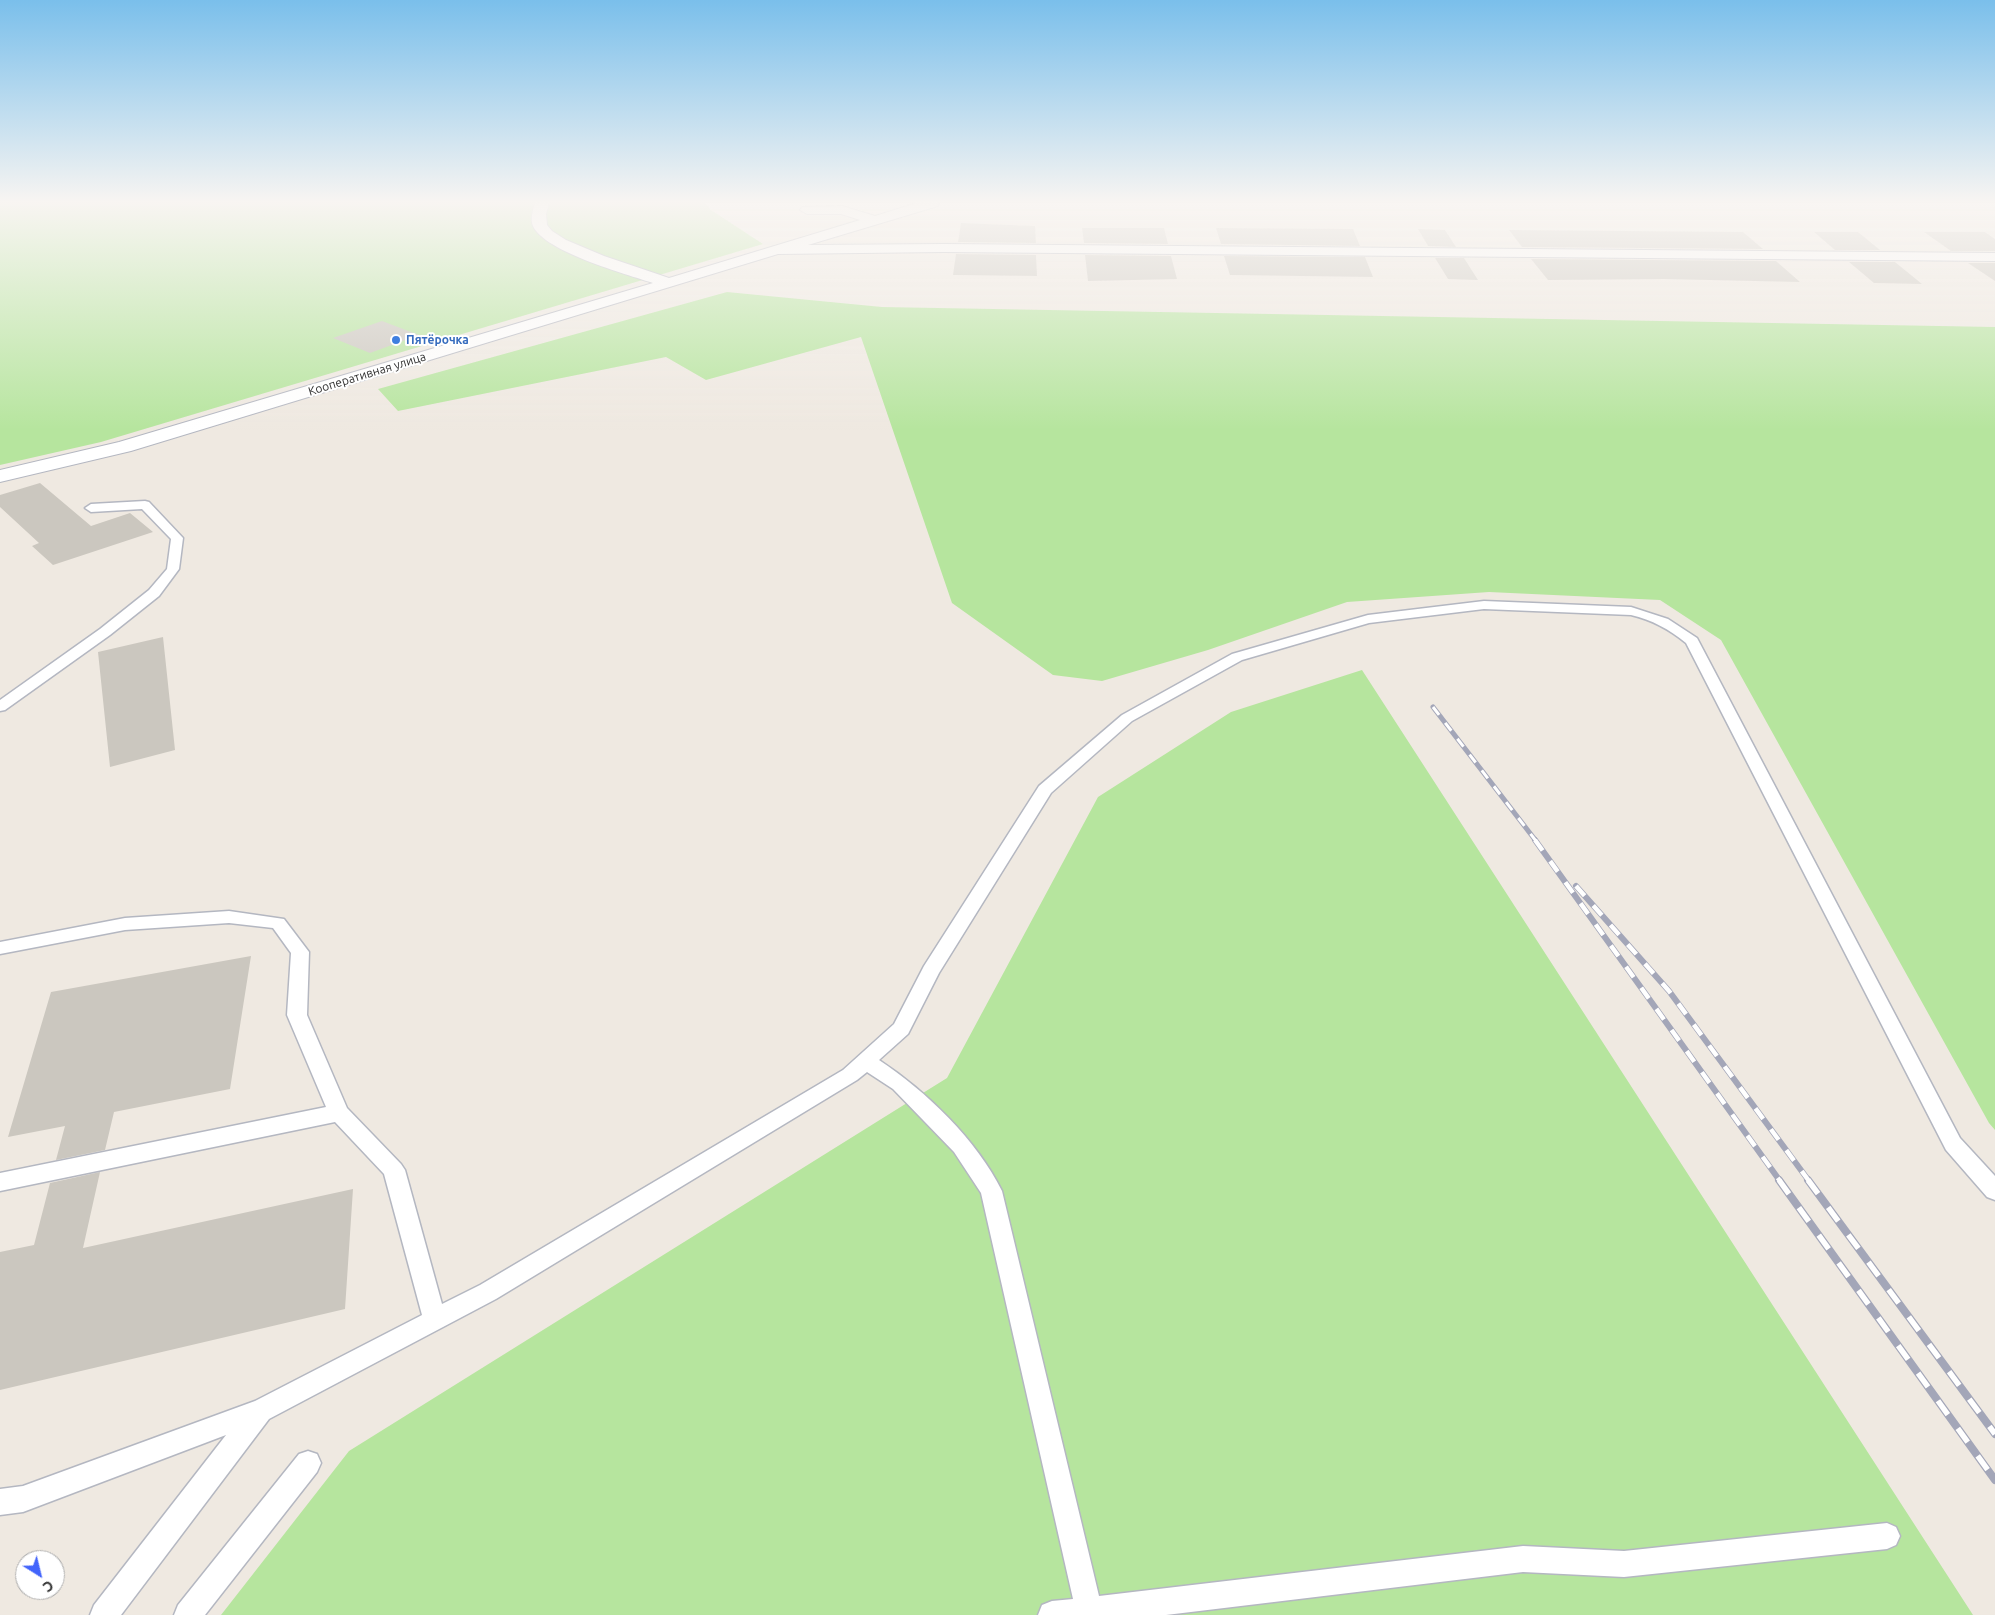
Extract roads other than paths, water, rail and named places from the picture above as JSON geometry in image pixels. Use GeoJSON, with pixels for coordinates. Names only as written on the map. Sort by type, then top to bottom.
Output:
{"type":"FeatureCollection","features":[{"type":"Feature","properties":{"kind":"street"},"geometry":{"type":"LineString","coordinates":[[656,278],[670,283]]}},
{"type":"Feature","properties":{"kind":"street","name":"Кооперативная улица"},"geometry":{"type":"LineString","coordinates":[[0,476],[124,448],[685,278]]}},
{"type":"Feature","properties":{"kind":"lane"},"geometry":{"type":"LineString","coordinates":[[0,707],[112,626],[154,592],[172,569],[177,538],[145,505],[91,508]]}},
{"type":"Feature","properties":{"kind":"lane"},"geometry":{"type":"LineString","coordinates":[[0,1502],[23,1499],[260,1411],[488,1292],[850,1075],[901,1029],[931,971],[1046,790],[1127,718],[1237,657],[1368,619],[1484,605],[1631,611],[1649,615],[1674,626],[1692,641],[1953,1144],[1995,1190]]}},
{"type":"Feature","properties":{"kind":"lane"},"geometry":{"type":"LineString","coordinates":[[0,948],[125,924],[229,917],[278,923],[300,952],[297,1015],[339,1113],[394,1170],[435,1319]]}},
{"type":"Feature","properties":{"kind":"lane"},"geometry":{"type":"LineString","coordinates":[[866,1061],[900,1084],[961,1146],[991,1192],[1090,1613]]}},
{"type":"Feature","properties":{"kind":"lane"},"geometry":{"type":"LineString","coordinates":[[0,1182],[339,1113]]}},
{"type":"Feature","properties":{"kind":"lane"},"geometry":{"type":"LineString","coordinates":[[104,1615],[260,1411]]}},
{"type":"Feature","properties":{"kind":"lane"},"geometry":{"type":"LineString","coordinates":[[188,1615],[308,1463]]}},
{"type":"Feature","properties":{"kind":"lane"},"geometry":{"type":"LineString","coordinates":[[1052,1615],[1090,1613],[1523,1559],[1624,1564],[1887,1536]]}},
{"type":"Feature","properties":{"kind":"railway"},"geometry":{"type":"LineString","coordinates":[[1433,707],[1536,841]]}},
{"type":"Feature","properties":{"kind":"railway"},"geometry":{"type":"LineString","coordinates":[[1535,840],[1780,1181]]}},
{"type":"Feature","properties":{"kind":"railway"},"geometry":{"type":"LineString","coordinates":[[1576,886],[1669,991],[1809,1181]]}},
{"type":"Feature","properties":{"kind":"railway"},"geometry":{"type":"LineString","coordinates":[[1779,1180],[1995,1480]]}},
{"type":"Feature","properties":{"kind":"railway"},"geometry":{"type":"LineString","coordinates":[[1808,1180],[1995,1434]]}},
{"type":"Feature","properties":{"kind":"place","name":"Пятёрочка"},"geometry":{"type":"Point","coordinates":[396,340]}}]}
